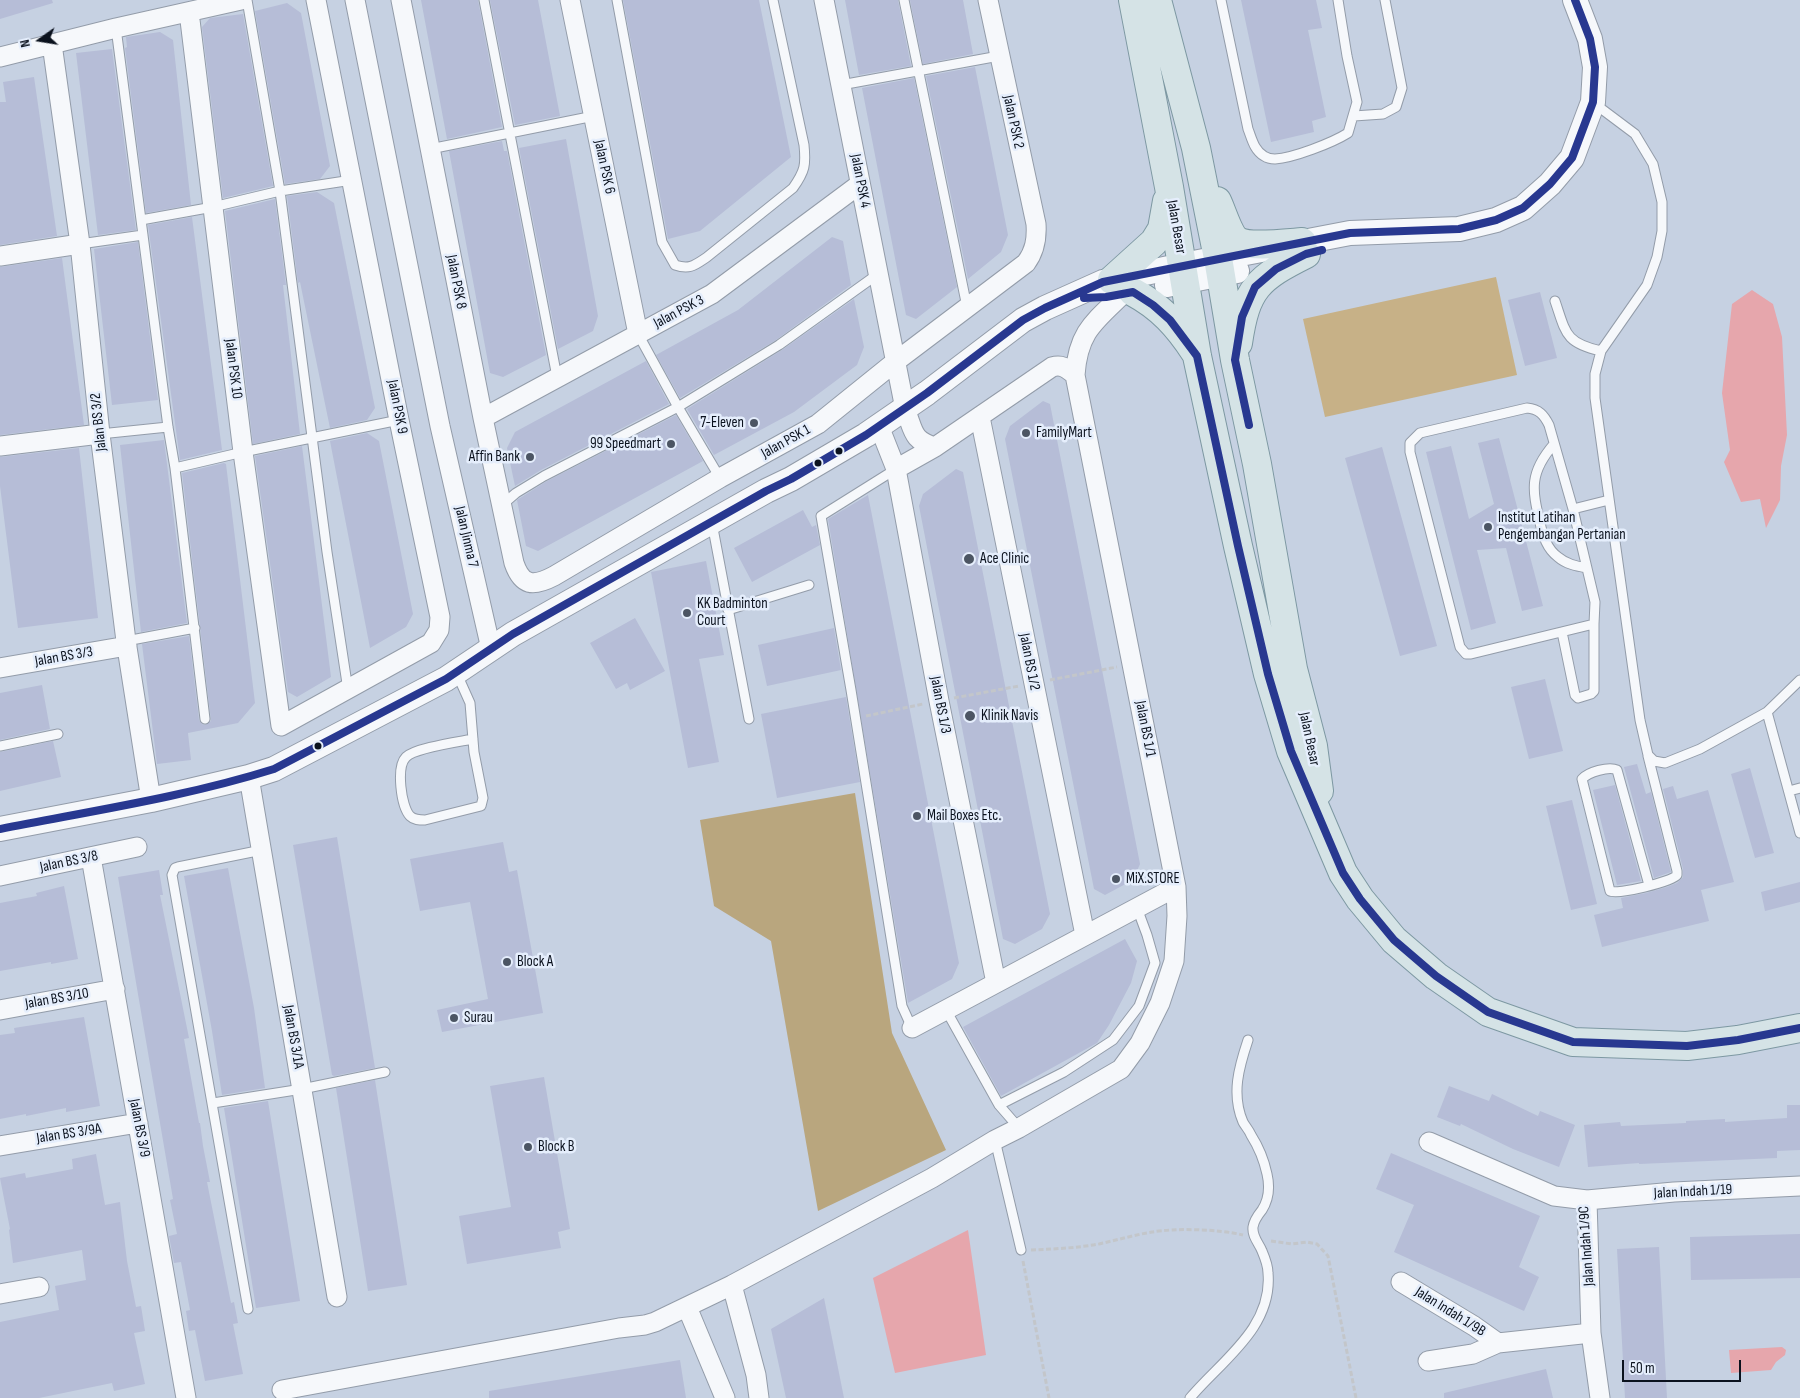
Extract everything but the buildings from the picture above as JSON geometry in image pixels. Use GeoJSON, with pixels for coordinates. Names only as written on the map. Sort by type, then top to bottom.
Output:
{"type":"FeatureCollection","features":[{"type":"Feature","properties":{"kind":"main road","name":"Jalan Besar"},"geometry":{"type":"LineString","coordinates":[[1133,0],[1169,187],[1197,356],[1238,546],[1268,674],[1291,751],[1323,825]]}},
{"type":"Feature","properties":{"kind":"main road","name":"Jalan Besar"},"geometry":{"type":"LineString","coordinates":[[1157,0],[1196,148],[1220,267],[1235,360],[1257,464],[1291,660],[1313,746],[1323,825]]}},
{"type":"Feature","properties":{"kind":"main road"},"geometry":{"type":"LineString","coordinates":[[1196,148],[1230,232],[1236,240],[1245,244],[1304,248]]}},
{"type":"Feature","properties":{"kind":"main road"},"geometry":{"type":"LineString","coordinates":[[1169,187],[1162,228],[1154,242],[1143,254],[1127,265],[1123,289],[1161,310],[1184,336],[1197,356]]}},
{"type":"Feature","properties":{"kind":"main road"},"geometry":{"type":"LineString","coordinates":[[1235,360],[1242,316],[1255,287],[1304,248]]}},
{"type":"Feature","properties":{"kind":"main road"},"geometry":{"type":"LineString","coordinates":[[1323,825],[1343,872],[1360,899],[1394,940],[1436,976],[1488,1012],[1574,1042],[1620,1045],[1687,1046],[1738,1040],[1800,1028]]}},
{"type":"Feature","properties":{"kind":"street"},"geometry":{"type":"LineString","coordinates":[[0,57],[240,0]]}},
{"type":"Feature","properties":{"kind":"street","name":"Jalan PSK 9"},"geometry":{"type":"LineString","coordinates":[[281,726],[431,643],[439,630],[440,617],[316,0]]}},
{"type":"Feature","properties":{"kind":"street","name":"Jalan Jinma 7"},"geometry":{"type":"LineString","coordinates":[[355,0],[440,426],[491,649]]}},
{"type":"Feature","properties":{"kind":"street","name":"Jalan PSK 8"},"geometry":{"type":"LineString","coordinates":[[401,0],[483,418],[514,563]]}},
{"type":"Feature","properties":{"kind":"street","name":"Jalan PSK 6"},"geometry":{"type":"LineString","coordinates":[[570,0],[638,334]]}},
{"type":"Feature","properties":{"kind":"street","name":"Jalan PSK 4"},"geometry":{"type":"LineString","coordinates":[[824,0],[905,408],[917,440],[922,444],[935,447]]}},
{"type":"Feature","properties":{"kind":"street","name":"Jalan PSK 2"},"geometry":{"type":"LineString","coordinates":[[988,0],[1036,224],[1035,244]]}},
{"type":"Feature","properties":{"kind":"street"},"geometry":{"type":"LineString","coordinates":[[0,830],[151,800],[249,777],[274,768],[351,730],[446,679],[513,634],[797,476],[880,426],[1023,320],[1103,282],[1123,289],[1184,273],[1304,248],[1350,233],[1459,228],[1496,220],[1522,208],[1550,184],[1572,158],[1593,102],[1595,67],[1590,39],[1575,0]]}},
{"type":"Feature","properties":{"kind":"street","name":"Jalan PSK 10"},"geometry":{"type":"LineString","coordinates":[[189,12],[243,452],[281,726]]}},
{"type":"Feature","properties":{"kind":"street","name":"Jalan BS 3/2"},"geometry":{"type":"LineString","coordinates":[[52,44],[80,244],[100,434],[127,643],[151,800]]}},
{"type":"Feature","properties":{"kind":"street","name":"Jalan PSK 3"},"geometry":{"type":"LineString","coordinates":[[483,418],[712,294],[860,184]]}},
{"type":"Feature","properties":{"kind":"street"},"geometry":{"type":"LineString","coordinates":[[0,256],[80,244]]}},
{"type":"Feature","properties":{"kind":"street","name":"Jalan PSK 1"},"geometry":{"type":"LineString","coordinates":[[514,563],[521,579],[534,583],[547,579],[720,478],[818,424],[1026,263],[1032,254],[1035,244]]}},
{"type":"Feature","properties":{"kind":"street","name":"Jalan BS 1/1"},"geometry":{"type":"LineString","coordinates":[[282,1390],[655,1322],[732,1285],[932,1178],[1121,1069],[1140,1043],[1160,1003],[1174,961],[1177,916],[1176,887],[1075,375],[1079,347],[1085,333],[1123,289]]}},
{"type":"Feature","properties":{"kind":"street"},"geometry":{"type":"LineString","coordinates":[[896,469],[935,447],[1052,367],[1059,365],[1065,367],[1075,375]]}},
{"type":"Feature","properties":{"kind":"street","name":"Jalan BS 1/2"},"geometry":{"type":"LineString","coordinates":[[980,417],[1085,935]]}},
{"type":"Feature","properties":{"kind":"street","name":"Jalan BS 1/3"},"geometry":{"type":"LineString","coordinates":[[880,426],[896,469],[939,701],[996,983]]}},
{"type":"Feature","properties":{"kind":"street"},"geometry":{"type":"LineString","coordinates":[[0,446],[100,434]]}},
{"type":"Feature","properties":{"kind":"street","name":"Jalan BS 3/3"},"geometry":{"type":"LineString","coordinates":[[1,662],[127,643]]}},
{"type":"Feature","properties":{"kind":"street","name":"Jalan BS 3/1A"},"geometry":{"type":"LineString","coordinates":[[249,777],[337,1297]]}},
{"type":"Feature","properties":{"kind":"street","name":"Jalan BS 3/8"},"geometry":{"type":"LineString","coordinates":[[0,876],[137,847]]}},
{"type":"Feature","properties":{"kind":"street","name":"Jalan BS 3/9"},"geometry":{"type":"LineString","coordinates":[[90,857],[186,1398]]}},
{"type":"Feature","properties":{"kind":"street"},"geometry":{"type":"LineString","coordinates":[[912,1028],[1176,887]]}},
{"type":"Feature","properties":{"kind":"street","name":"Jalan BS 3/10"},"geometry":{"type":"LineString","coordinates":[[0,1010],[114,990]]}},
{"type":"Feature","properties":{"kind":"street","name":"Jalan BS 3/9A"},"geometry":{"type":"LineString","coordinates":[[0,1146],[138,1123]]}},
{"type":"Feature","properties":{"kind":"street","name":"Jalan Indah 1/9C"},"geometry":{"type":"LineString","coordinates":[[1429,1142],[1554,1196],[1586,1200],[1591,1333],[1600,1398]]}},
{"type":"Feature","properties":{"kind":"street","name":"Jalan Indah 1/19"},"geometry":{"type":"LineString","coordinates":[[1586,1200],[1674,1192],[1800,1186]]}},
{"type":"Feature","properties":{"kind":"street","name":"Jalan Indah 1/9B"},"geometry":{"type":"LineString","coordinates":[[1401,1282],[1474,1326],[1498,1343]]}},
{"type":"Feature","properties":{"kind":"street"},"geometry":{"type":"LineString","coordinates":[[732,1285],[756,1375],[759,1398]]}},
{"type":"Feature","properties":{"kind":"street"},"geometry":{"type":"LineString","coordinates":[[0,1294],[39,1287]]}},
{"type":"Feature","properties":{"kind":"street"},"geometry":{"type":"LineString","coordinates":[[687,1307],[725,1398]]}},
{"type":"Feature","properties":{"kind":"street","name":"Jalan Indah 1/9B"},"geometry":{"type":"LineString","coordinates":[[1428,1361],[1473,1354],[1498,1343],[1591,1333]]}},
{"type":"Feature","properties":{"kind":"lane"},"geometry":{"type":"LineString","coordinates":[[247,0],[280,191],[326,552],[348,690]]}},
{"type":"Feature","properties":{"kind":"lane"},"geometry":{"type":"LineString","coordinates":[[484,0],[557,377]]}},
{"type":"Feature","properties":{"kind":"lane"},"geometry":{"type":"LineString","coordinates":[[617,0],[662,242],[674,265],[684,268],[695,265],[707,257],[793,188],[803,174],[806,161],[804,145],[773,0]]}},
{"type":"Feature","properties":{"kind":"lane"},"geometry":{"type":"LineString","coordinates":[[904,0],[917,71],[968,307]]}},
{"type":"Feature","properties":{"kind":"lane"},"geometry":{"type":"LineString","coordinates":[[1221,0],[1248,130],[1255,147],[1262,155],[1272,160],[1333,142],[1348,133],[1357,102],[1338,0]]}},
{"type":"Feature","properties":{"kind":"lane"},"geometry":{"type":"LineString","coordinates":[[1354,116],[1383,114],[1396,107],[1402,88],[1385,0]]}},
{"type":"Feature","properties":{"kind":"lane"},"geometry":{"type":"LineString","coordinates":[[116,28],[175,468],[205,719]]}},
{"type":"Feature","properties":{"kind":"lane"},"geometry":{"type":"LineString","coordinates":[[841,85],[999,56]]}},
{"type":"Feature","properties":{"kind":"lane"},"geometry":{"type":"LineString","coordinates":[[1593,102],[1635,134],[1653,164],[1662,202],[1662,231],[1657,257],[1647,285],[1601,351],[1595,374],[1595,398],[1640,720],[1677,875],[1672,880],[1649,886],[1617,893],[1613,893],[1608,888],[1582,783],[1584,776],[1610,768],[1617,770],[1649,886]]}},
{"type":"Feature","properties":{"kind":"lane"},"geometry":{"type":"LineString","coordinates":[[430,149],[594,116]]}},
{"type":"Feature","properties":{"kind":"lane"},"geometry":{"type":"LineString","coordinates":[[142,220],[213,207],[280,191],[352,180]]}},
{"type":"Feature","properties":{"kind":"lane"},"geometry":{"type":"LineString","coordinates":[[80,244],[143,235]]}},
{"type":"Feature","properties":{"kind":"lane"},"geometry":{"type":"LineString","coordinates":[[502,505],[516,493],[544,476],[678,407],[779,345],[878,273]]}},
{"type":"Feature","properties":{"kind":"lane"},"geometry":{"type":"LineString","coordinates":[[1555,300],[1567,335],[1577,343],[1601,351]]}},
{"type":"Feature","properties":{"kind":"lane"},"geometry":{"type":"LineString","coordinates":[[638,334],[720,478]]}},
{"type":"Feature","properties":{"kind":"lane"},"geometry":{"type":"LineString","coordinates":[[1562,632],[1575,695],[1578,698],[1586,696],[1594,691],[1595,602],[1572,509],[1545,417],[1535,409],[1527,408],[1420,433],[1410,443],[1410,452],[1462,651],[1471,654],[1594,624]]}},
{"type":"Feature","properties":{"kind":"lane"},"geometry":{"type":"LineString","coordinates":[[175,468],[311,437],[399,420]]}},
{"type":"Feature","properties":{"kind":"lane"},"geometry":{"type":"LineString","coordinates":[[100,434],[168,426]]}},
{"type":"Feature","properties":{"kind":"lane"},"geometry":{"type":"LineString","coordinates":[[1554,444],[1542,461],[1534,483],[1533,494],[1544,538],[1556,557],[1570,564],[1587,568]]}},
{"type":"Feature","properties":{"kind":"lane"},"geometry":{"type":"LineString","coordinates":[[896,469],[821,516],[902,1006],[912,1028]]}},
{"type":"Feature","properties":{"kind":"lane"},"geometry":{"type":"LineString","coordinates":[[1572,509],[1609,500]]}},
{"type":"Feature","properties":{"kind":"lane"},"geometry":{"type":"LineString","coordinates":[[712,522],[749,719]]}},
{"type":"Feature","properties":{"kind":"lane"},"geometry":{"type":"LineString","coordinates":[[728,610],[809,586]]}},
{"type":"Feature","properties":{"kind":"lane"},"geometry":{"type":"LineString","coordinates":[[127,643],[195,628]]}},
{"type":"Feature","properties":{"kind":"lane"},"geometry":{"type":"LineString","coordinates":[[456,672],[470,703],[473,739],[483,798],[481,806],[425,820],[417,820],[410,816],[405,807],[400,775],[404,759],[422,750],[473,739]]}},
{"type":"Feature","properties":{"kind":"lane"},"geometry":{"type":"LineString","coordinates":[[1648,755],[1654,761],[1665,763],[1700,749],[1767,712],[1800,680]]}},
{"type":"Feature","properties":{"kind":"lane"},"geometry":{"type":"LineString","coordinates":[[1767,712],[1800,832]]}},
{"type":"Feature","properties":{"kind":"lane"},"geometry":{"type":"LineString","coordinates":[[0,746],[58,734]]}},
{"type":"Feature","properties":{"kind":"lane"},"geometry":{"type":"LineString","coordinates":[[1789,790],[1800,788]]}},
{"type":"Feature","properties":{"kind":"lane"},"geometry":{"type":"LineString","coordinates":[[248,1309],[173,871],[178,867],[262,850]]}},
{"type":"Feature","properties":{"kind":"lane"},"geometry":{"type":"LineString","coordinates":[[1000,1105],[1064,1072],[1113,1040],[1138,1006],[1156,963],[1137,908]]}},
{"type":"Feature","properties":{"kind":"lane"},"geometry":{"type":"LineString","coordinates":[[946,1010],[1000,1105],[1019,1128]]}},
{"type":"Feature","properties":{"kind":"lane"},"geometry":{"type":"LineString","coordinates":[[1190,1398],[1252,1331],[1263,1310],[1268,1287],[1268,1272],[1262,1250],[1254,1237],[1253,1228],[1255,1220],[1266,1204],[1269,1192],[1267,1174],[1252,1136],[1244,1123],[1236,1085],[1248,1040]]}},
{"type":"Feature","properties":{"kind":"lane"},"geometry":{"type":"LineString","coordinates":[[213,1103],[302,1089],[385,1072]]}},
{"type":"Feature","properties":{"kind":"lane"},"geometry":{"type":"LineString","coordinates":[[995,1140],[1021,1250]]}},
{"type":"Feature","properties":{"kind":"path"},"geometry":{"type":"LineString","coordinates":[[1050,680],[1104,669]]}},
{"type":"Feature","properties":{"kind":"path"},"geometry":{"type":"LineString","coordinates":[[855,718],[1000,689]]}},
{"type":"Feature","properties":{"kind":"path"},"geometry":{"type":"LineString","coordinates":[[1049,1398],[1021,1250],[1058,1249],[1098,1244],[1153,1232],[1191,1230],[1234,1232],[1292,1244],[1307,1242],[1317,1244],[1328,1256],[1356,1398]]}},
{"type":"Feature","properties":{"kind":"shaded area"},"geometry":{"type":"Polygon","coordinates":[[[1496,277],[1517,375],[1325,417],[1303,319],[1496,277]]]}},
{"type":"Feature","properties":{"kind":"shaded area"},"geometry":{"type":"Polygon","coordinates":[[[1752,290],[1773,304],[1782,337],[1787,435],[1781,466],[1780,500],[1766,528],[1760,499],[1741,502],[1724,462],[1730,450],[1722,393],[1732,304],[1752,290]]]}},
{"type":"Feature","properties":{"kind":"shaded area"},"geometry":{"type":"Polygon","coordinates":[[[855,793],[892,1033],[946,1150],[818,1211],[771,941],[714,906],[700,820],[855,793]]]}},
{"type":"Feature","properties":{"kind":"shaded area"},"geometry":{"type":"Polygon","coordinates":[[[968,1230],[986,1355],[895,1373],[873,1278],[968,1230]]]}},
{"type":"Feature","properties":{"kind":"shaded area"},"geometry":{"type":"Polygon","coordinates":[[[1782,1347],[1786,1350],[1785,1355],[1776,1362],[1771,1370],[1731,1373],[1729,1350],[1782,1347]]]}},
{"type":"Feature","properties":{"kind":"transit line"},"geometry":{"type":"LineString","coordinates":[[0,829],[172,796],[274,769],[446,679],[513,634],[866,435],[927,393],[1023,320],[1103,282],[1350,233],[1459,229],[1496,220],[1523,208],[1550,184],[1572,158],[1593,102],[1595,67],[1590,39],[1575,0]]}},
{"type":"Feature","properties":{"kind":"transit line"},"geometry":{"type":"LineString","coordinates":[[1249,425],[1235,360],[1242,317],[1255,287],[1276,269],[1306,254],[1322,250]]}},
{"type":"Feature","properties":{"kind":"transit line"},"geometry":{"type":"LineString","coordinates":[[1084,298],[1106,297],[1133,292],[1153,305],[1170,320],[1197,356],[1268,674],[1291,751],[1343,873],[1360,899],[1394,940],[1436,976],[1488,1012],[1573,1042],[1687,1046],[1738,1040],[1800,1028]]}},
{"type":"Feature","properties":{"kind":"place","name":"7-Eleven"},"geometry":{"type":"Point","coordinates":[754,423]}},
{"type":"Feature","properties":{"kind":"place","name":"FamilyMart"},"geometry":{"type":"Point","coordinates":[1026,433]}},
{"type":"Feature","properties":{"kind":"place","name":"99 Speedmart"},"geometry":{"type":"Point","coordinates":[671,444]}},
{"type":"Feature","properties":{"kind":"place","name":"Affin Bank"},"geometry":{"type":"Point","coordinates":[530,457]}},
{"type":"Feature","properties":{"kind":"place","name":"Institut Latihan Pengembangan Pertanian"},"geometry":{"type":"Point","coordinates":[1488,527]}},
{"type":"Feature","properties":{"kind":"place","name":"Ace Clinic"},"geometry":{"type":"Point","coordinates":[969,559]}},
{"type":"Feature","properties":{"kind":"place","name":"KK Badminton Court"},"geometry":{"type":"Point","coordinates":[687,613]}},
{"type":"Feature","properties":{"kind":"place","name":"Klinik Navis"},"geometry":{"type":"Point","coordinates":[970,716]}},
{"type":"Feature","properties":{"kind":"place","name":"Mail Boxes Etc."},"geometry":{"type":"Point","coordinates":[917,816]}},
{"type":"Feature","properties":{"kind":"place","name":"MiX.STORE"},"geometry":{"type":"Point","coordinates":[1116,879]}},
{"type":"Feature","properties":{"kind":"place","name":"Block A"},"geometry":{"type":"Point","coordinates":[507,962]}},
{"type":"Feature","properties":{"kind":"place","name":"Surau"},"geometry":{"type":"Point","coordinates":[454,1018]}},
{"type":"Feature","properties":{"kind":"place","name":"Block B"},"geometry":{"type":"Point","coordinates":[528,1147]}}]}
